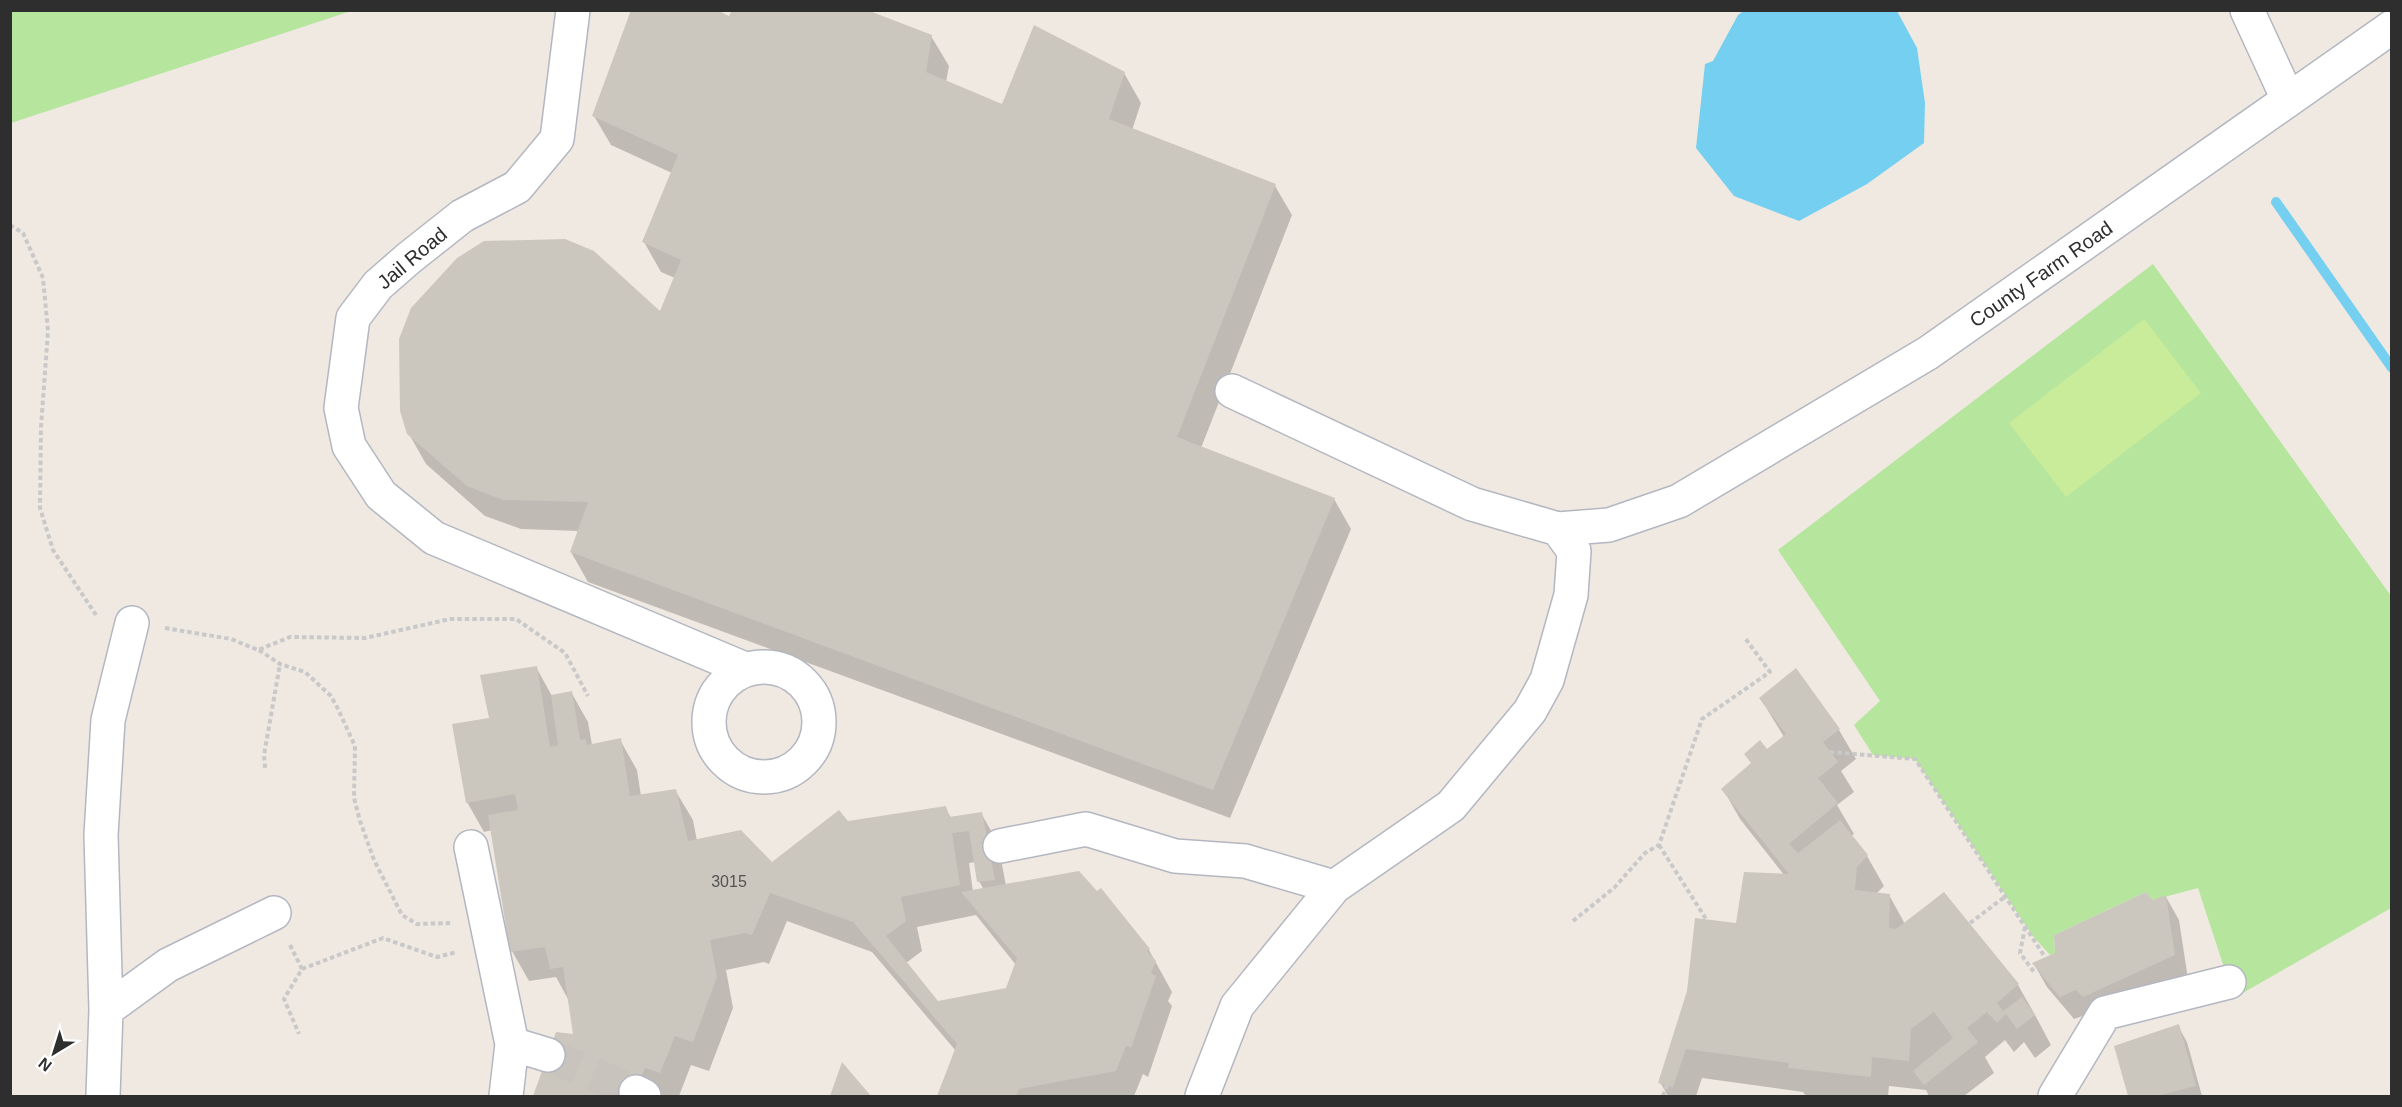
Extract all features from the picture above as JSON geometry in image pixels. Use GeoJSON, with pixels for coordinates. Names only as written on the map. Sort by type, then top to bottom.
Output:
{"type":"FeatureCollection","features":[{"type":"Feature","properties":{"kind":"lane","name":"Jail Road"},"geometry":{"type":"LineString","coordinates":[[573,10],[557,139],[517,187],[462,216],[409,258],[378,285],[353,318],[342,408],[349,446],[381,495],[434,538],[746,669]]}},
{"type":"Feature","properties":{"kind":"lane"},"geometry":{"type":"LineString","coordinates":[[2247,10],[2288,99]]}},
{"type":"Feature","properties":{"kind":"lane","name":"County Farm Road"},"geometry":{"type":"LineString","coordinates":[[1558,529],[1609,525],[1679,501],[1928,353],[2288,99],[2389,35]]}},
{"type":"Feature","properties":{"kind":"lane"},"geometry":{"type":"LineString","coordinates":[[1202,1096],[1237,1006],[1334,887],[1451,806],[1530,711],[1547,680],[1571,595],[1574,551],[1558,529],[1472,504],[1232,391]]}},
{"type":"Feature","properties":{"kind":"lane"},"geometry":{"type":"LineString","coordinates":[[103,1096],[106,1010],[101,835],[108,720],[128,638]]}},
{"type":"Feature","properties":{"kind":"lane"},"geometry":{"type":"LineString","coordinates":[[1000,846],[1086,829],[1175,856],[1245,861],[1334,887]]}},
{"type":"Feature","properties":{"kind":"lane"},"geometry":{"type":"LineString","coordinates":[[471,847],[512,1044],[506,1096]]}},
{"type":"Feature","properties":{"kind":"lane"},"geometry":{"type":"LineString","coordinates":[[106,1010],[168,965],[274,913]]}},
{"type":"Feature","properties":{"kind":"lane"},"geometry":{"type":"LineString","coordinates":[[2055,1096],[2105,1013],[2229,982]]}},
{"type":"Feature","properties":{"kind":"lane"},"geometry":{"type":"LineString","coordinates":[[512,1044],[548,1055]]}},
{"type":"Feature","properties":{"kind":"path"},"geometry":{"type":"LineString","coordinates":[[10,225],[23,233],[43,278],[48,331],[41,427],[40,508],[53,550],[78,591],[128,638],[231,639],[258,650],[280,664],[305,672],[331,696],[355,746],[354,798],[360,821],[374,860],[402,915],[417,924],[454,923]]}},
{"type":"Feature","properties":{"kind":"path"},"geometry":{"type":"LineString","coordinates":[[258,650],[290,637],[365,638],[450,619],[516,620],[565,653],[588,696]]}},
{"type":"Feature","properties":{"kind":"path"},"geometry":{"type":"LineString","coordinates":[[1573,921],[1614,888],[1646,853],[1659,845],[1702,719],[1770,672],[1745,638]]}},
{"type":"Feature","properties":{"kind":"path"},"geometry":{"type":"LineString","coordinates":[[265,768],[264,755],[280,664]]}},
{"type":"Feature","properties":{"kind":"path"},"geometry":{"type":"LineString","coordinates":[[1830,752],[1915,759],[2045,957]]}},
{"type":"Feature","properties":{"kind":"path"},"geometry":{"type":"LineString","coordinates":[[1659,845],[1706,919]]}},
{"type":"Feature","properties":{"kind":"path"},"geometry":{"type":"LineString","coordinates":[[1970,923],[2006,897]]}},
{"type":"Feature","properties":{"kind":"path"},"geometry":{"type":"LineString","coordinates":[[274,913],[303,969]]}},
{"type":"Feature","properties":{"kind":"path"},"geometry":{"type":"LineString","coordinates":[[2026,926],[2020,952],[2034,972]]}},
{"type":"Feature","properties":{"kind":"path"},"geometry":{"type":"LineString","coordinates":[[299,1034],[284,999],[303,969],[383,938],[422,954],[436,957],[458,951]]}},
{"type":"Feature","properties":{"kind":"path"},"geometry":{"type":"LineString","coordinates":[[1663,1096],[1667,1085]]}},
{"type":"Feature","properties":{"kind":"green space"},"geometry":{"type":"Polygon","coordinates":[[[11,10],[351,10],[351,11],[11,123],[11,10]]]}},
{"type":"Feature","properties":{"kind":"green space"},"geometry":{"type":"Polygon","coordinates":[[[2153,264],[2391,596],[2391,908],[2234,998],[2198,888],[2153,900],[2146,892],[2054,935],[2055,953],[2050,955],[2032,935],[1915,759],[1873,755],[1854,725],[1880,701],[1778,550],[2153,264]]]}},
{"type":"Feature","properties":{"kind":"green space"},"geometry":{"type":"Polygon","coordinates":[[[2144,319],[2201,393],[2066,497],[2009,423],[2144,319]]]}},
{"type":"Feature","properties":{"kind":"water"},"geometry":{"type":"Polygon","coordinates":[[[1745,10],[1897,11],[1917,48],[1925,103],[1924,143],[1867,184],[1799,221],[1734,196],[1696,148],[1705,64],[1713,61],[1738,15],[1745,10]]]}},
{"type":"Feature","properties":{"kind":"building"},"geometry":{"type":"Polygon","coordinates":[[[631,10],[717,10],[729,16],[732,10],[867,10],[932,35],[926,72],[1002,104],[1034,25],[1125,72],[1109,119],[1276,184],[1177,437],[1335,498],[1213,790],[570,552],[588,502],[503,500],[467,486],[407,434],[400,411],[399,339],[411,308],[457,258],[484,241],[565,239],[594,251],[660,311],[681,260],[642,242],[678,155],[592,116],[631,10]]]}},
{"type":"Feature","properties":{"kind":"building"},"geometry":{"type":"Polygon","coordinates":[[[537,666],[550,747],[558,745],[551,695],[572,691],[580,740],[586,739],[587,745],[621,738],[630,796],[676,789],[688,841],[741,830],[772,862],[839,810],[848,821],[946,806],[949,817],[982,812],[995,880],[977,882],[969,831],[952,833],[960,885],[901,897],[906,921],[886,936],[938,1001],[1006,988],[1017,958],[961,892],[1079,871],[1097,891],[1101,888],[1150,949],[1147,951],[1156,961],[1151,973],[1156,976],[1131,1048],[1126,1046],[1116,1071],[1019,1089],[1016,1096],[937,1096],[957,1044],[853,922],[770,893],[752,935],[746,933],[710,940],[717,977],[693,1042],[675,1036],[660,1073],[645,1068],[634,1096],[533,1096],[556,1032],[573,1034],[563,967],[550,969],[545,947],[510,952],[488,815],[518,810],[515,794],[466,803],[452,724],[489,718],[480,675],[537,666]]]}},
{"type":"Feature","properties":{"kind":"building"},"geometry":{"type":"Polygon","coordinates":[[[1796,668],[1840,729],[1823,742],[1838,762],[1818,778],[1838,803],[1789,844],[1798,853],[1840,820],[1868,855],[1857,867],[1855,890],[1890,894],[1889,928],[1896,929],[1944,892],[2019,984],[1997,1003],[2003,1011],[2022,997],[2035,1015],[2017,1029],[2006,1014],[1997,1023],[1987,1012],[1967,1028],[1978,1042],[1924,1085],[1913,1071],[1953,1038],[1934,1012],[1911,1029],[1909,1061],[1872,1057],[1871,1077],[1788,1068],[1789,1063],[1686,1049],[1673,1087],[1658,1083],[1687,991],[1695,918],[1736,923],[1744,872],[1789,874],[1721,789],[1751,763],[1744,754],[1760,740],[1767,749],[1786,734],[1759,698],[1796,668]]]}},
{"type":"Feature","properties":{"kind":"building"},"geometry":{"type":"Polygon","coordinates":[[[2146,892],[2153,900],[2166,895],[2175,955],[2083,997],[2076,990],[2060,997],[2032,963],[2055,953],[2054,935],[2146,892]]]}},
{"type":"Feature","properties":{"kind":"building"},"geometry":{"type":"Polygon","coordinates":[[[2179,1024],[2196,1086],[2158,1096],[2128,1096],[2114,1046],[2179,1024]]]}},
{"type":"Feature","properties":{"kind":"building"},"geometry":{"type":"Polygon","coordinates":[[[842,1062],[871,1096],[830,1096],[842,1062]]]}},
{"type":"Feature","properties":{"kind":"waterway"},"geometry":{"type":"LineString","coordinates":[[2276,202],[2392,368]]}},
{"type":"Feature","properties":{"kind":"tunnel"},"geometry":{"type":"LineString","coordinates":[[548,1055],[636,1092]]}}]}
